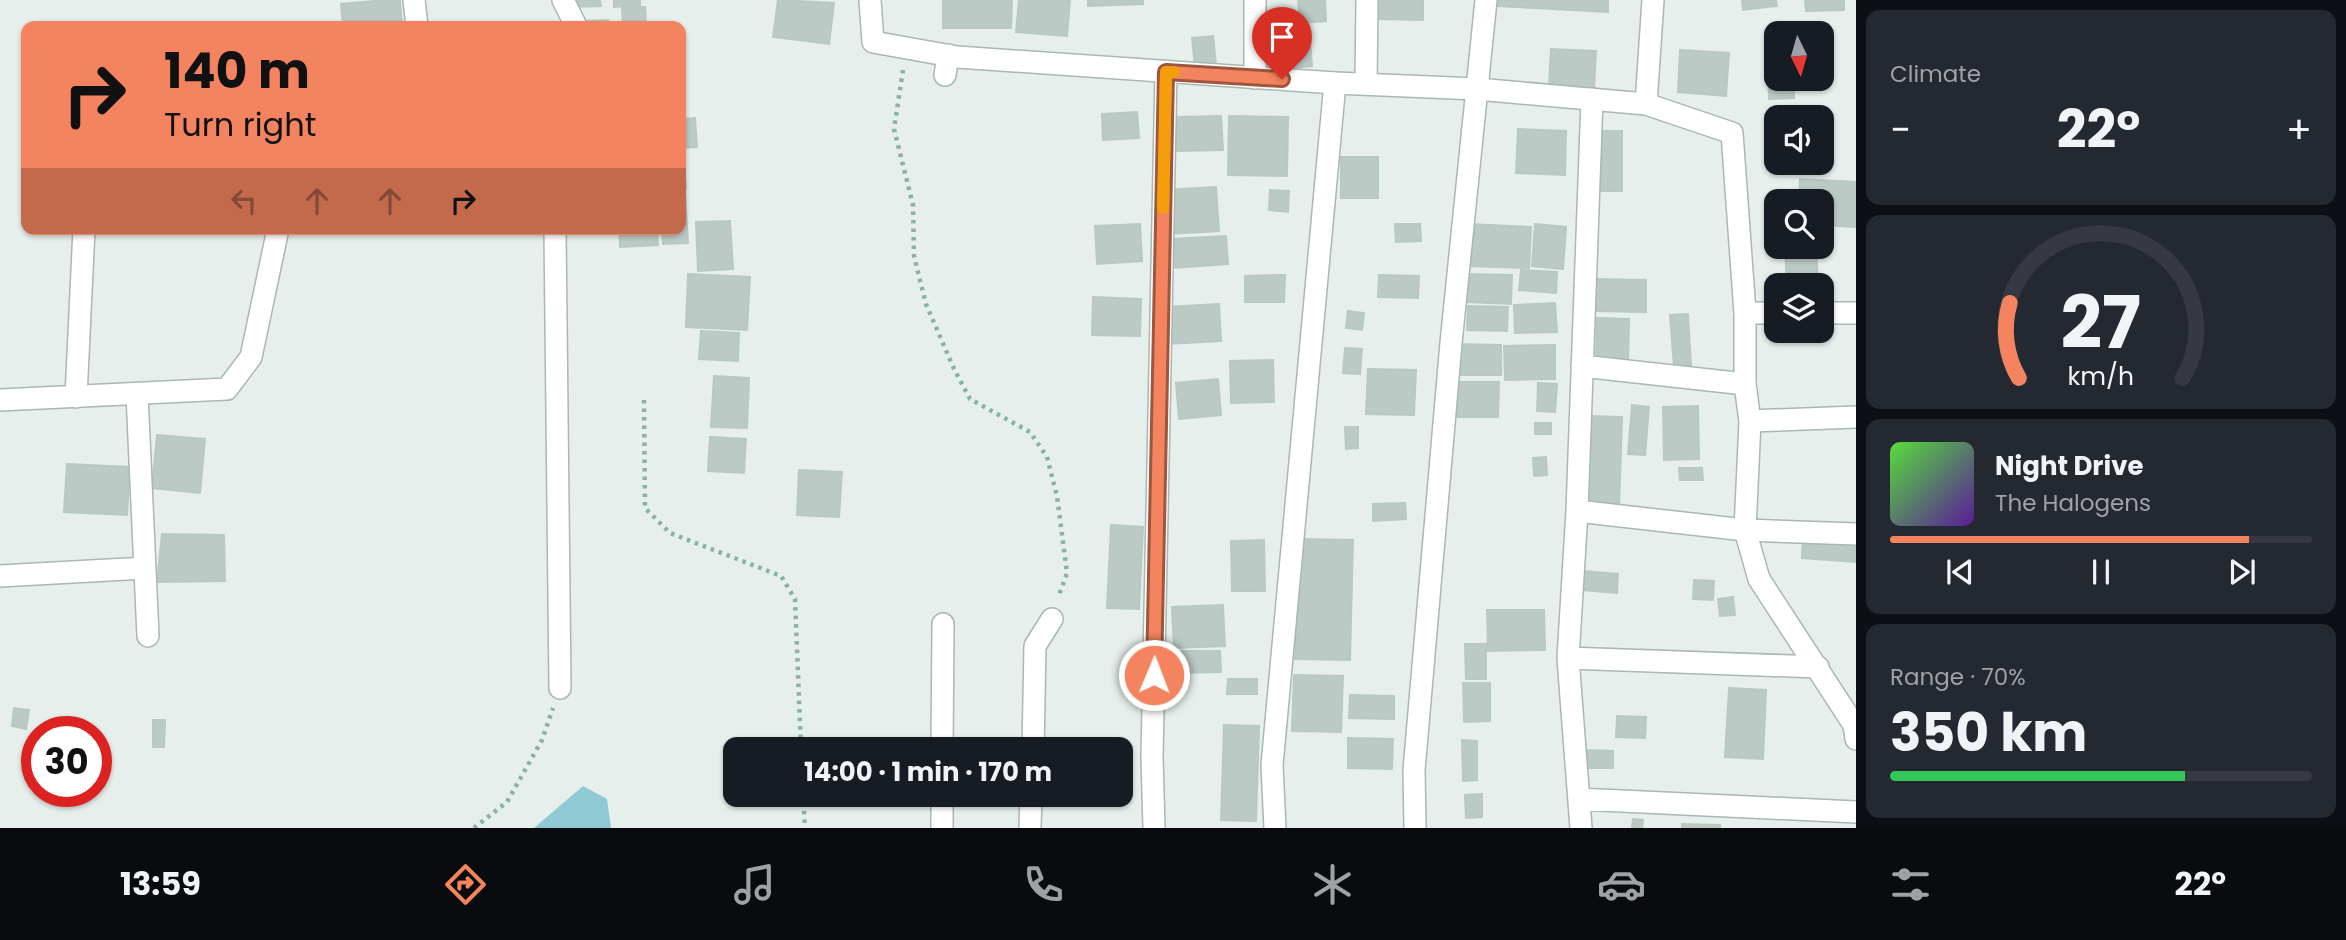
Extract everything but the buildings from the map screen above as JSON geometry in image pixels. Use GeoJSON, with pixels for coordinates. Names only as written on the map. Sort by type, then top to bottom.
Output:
{"type":"FeatureCollection","features":[{"type":"Feature","properties":{"kind":"street"},"geometry":{"type":"LineString","coordinates":[[414,0],[416,21]]}},
{"type":"Feature","properties":{"kind":"street"},"geometry":{"type":"LineString","coordinates":[[563,0],[574,21]]}},
{"type":"Feature","properties":{"kind":"street"},"geometry":{"type":"LineString","coordinates":[[870,0],[873,42],[906,48],[946,65],[1166,72],[1477,89],[1646,104],[1731,133],[1745,313],[1745,384],[1750,421],[1745,530],[1759,579],[1854,725],[1856,739]]}},
{"type":"Feature","properties":{"kind":"street"},"geometry":{"type":"LineString","coordinates":[[1255,0],[1255,78]]}},
{"type":"Feature","properties":{"kind":"street"},"geometry":{"type":"LineString","coordinates":[[1366,84],[1367,0]]}},
{"type":"Feature","properties":{"kind":"street"},"geometry":{"type":"LineString","coordinates":[[1415,828],[1416,756],[1451,343],[1486,0]]}},
{"type":"Feature","properties":{"kind":"street"},"geometry":{"type":"LineString","coordinates":[[1646,104],[1653,0]]}},
{"type":"Feature","properties":{"kind":"street"},"geometry":{"type":"LineString","coordinates":[[1154,828],[1152,743],[1166,72]]}},
{"type":"Feature","properties":{"kind":"street"},"geometry":{"type":"LineString","coordinates":[[1275,828],[1272,765],[1335,83]]}},
{"type":"Feature","properties":{"kind":"street"},"geometry":{"type":"LineString","coordinates":[[1581,828],[1568,658],[1577,511],[1592,99]]}},
{"type":"Feature","properties":{"kind":"street"},"geometry":{"type":"LineString","coordinates":[[76,397],[84,235]]}},
{"type":"Feature","properties":{"kind":"street"},"geometry":{"type":"LineString","coordinates":[[0,400],[227,389],[251,357],[277,235]]}},
{"type":"Feature","properties":{"kind":"street"},"geometry":{"type":"LineString","coordinates":[[555,235],[561,688]]}},
{"type":"Feature","properties":{"kind":"street"},"geometry":{"type":"LineString","coordinates":[[1745,313],[1764,313]]}},
{"type":"Feature","properties":{"kind":"street"},"geometry":{"type":"LineString","coordinates":[[1834,313],[1856,313]]}},
{"type":"Feature","properties":{"kind":"street"},"geometry":{"type":"LineString","coordinates":[[1582,366],[1745,384]]}},
{"type":"Feature","properties":{"kind":"street"},"geometry":{"type":"LineString","coordinates":[[137,394],[148,636]]}},
{"type":"Feature","properties":{"kind":"street"},"geometry":{"type":"LineString","coordinates":[[1750,421],[1856,417]]}},
{"type":"Feature","properties":{"kind":"street"},"geometry":{"type":"LineString","coordinates":[[1577,511],[1745,530],[1856,534]]}},
{"type":"Feature","properties":{"kind":"street"},"geometry":{"type":"LineString","coordinates":[[0,576],[145,568]]}},
{"type":"Feature","properties":{"kind":"street"},"geometry":{"type":"LineString","coordinates":[[1033,737],[1035,646],[1052,619]]}},
{"type":"Feature","properties":{"kind":"street"},"geometry":{"type":"LineString","coordinates":[[942,737],[943,624]]}},
{"type":"Feature","properties":{"kind":"street"},"geometry":{"type":"LineString","coordinates":[[1568,658],[1818,667]]}},
{"type":"Feature","properties":{"kind":"street"},"geometry":{"type":"LineString","coordinates":[[1579,799],[1856,812]]}},
{"type":"Feature","properties":{"kind":"street"},"geometry":{"type":"LineString","coordinates":[[942,807],[942,828]]}},
{"type":"Feature","properties":{"kind":"street"},"geometry":{"type":"LineString","coordinates":[[1030,828],[1031,807]]}},
{"type":"Feature","properties":{"kind":"path"},"geometry":{"type":"LineString","coordinates":[[906,48],[894,129],[912,205],[914,256],[926,304],[970,399],[1030,432],[1047,457],[1057,496],[1067,573],[1052,619]]}},
{"type":"Feature","properties":{"kind":"path"},"geometry":{"type":"LineString","coordinates":[[644,400],[645,509],[670,533],[781,576],[795,599],[801,737]]}},
{"type":"Feature","properties":{"kind":"path"},"geometry":{"type":"LineString","coordinates":[[474,828],[507,802],[542,740],[561,688]]}},
{"type":"Feature","properties":{"kind":"path"},"geometry":{"type":"LineString","coordinates":[[804,807],[805,828]]}},
{"type":"Feature","properties":{"kind":"water"},"geometry":{"type":"Polygon","coordinates":[[[583,786],[607,799],[611,828],[534,828],[583,786]]]}},
{"type":"Feature","properties":{"kind":"slow traffic"},"geometry":{"type":"LineString","coordinates":[[1163,208],[1166,72],[1174,72]]}},
{"type":"Feature","properties":{"kind":"route"},"geometry":{"type":"LineString","coordinates":[[1154,675],[1166,72],[1282,79]]}}]}
